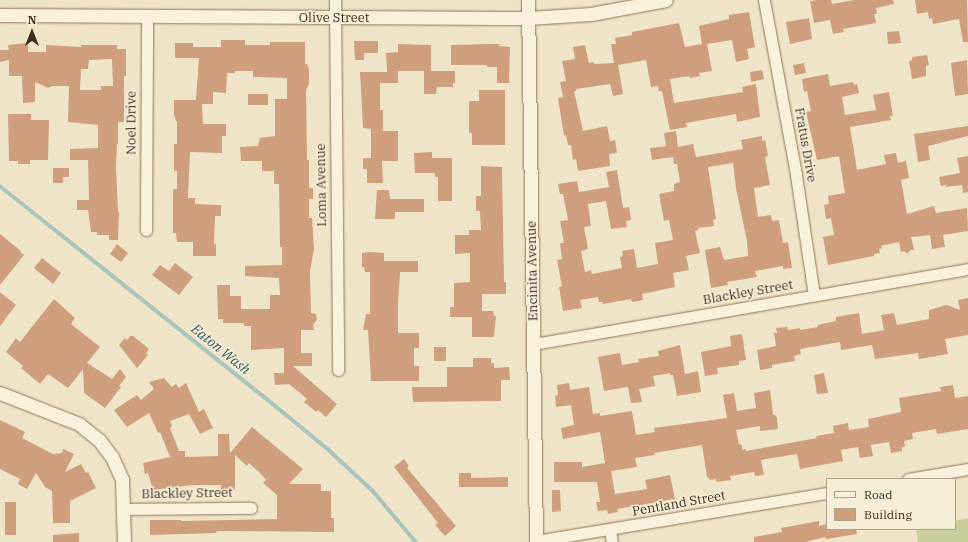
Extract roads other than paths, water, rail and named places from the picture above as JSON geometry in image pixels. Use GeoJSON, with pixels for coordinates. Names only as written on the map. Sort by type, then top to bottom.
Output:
{"type":"FeatureCollection","features":[{"type":"Feature","properties":{"kind":"street","name":"Loma Avenue"},"geometry":{"type":"LineString","coordinates":[[335,0],[338,370]]}},
{"type":"Feature","properties":{"kind":"street","name":"Encinita Avenue"},"geometry":{"type":"LineString","coordinates":[[528,0],[536,542]]}},
{"type":"Feature","properties":{"kind":"street","name":"Olive Street"},"geometry":{"type":"LineString","coordinates":[[0,15],[528,18],[591,14],[666,0]]}},
{"type":"Feature","properties":{"kind":"street","name":"Fratus Drive"},"geometry":{"type":"LineString","coordinates":[[764,0],[796,175],[814,296]]}},
{"type":"Feature","properties":{"kind":"street","name":"Noel Drive"},"geometry":{"type":"LineString","coordinates":[[146,230],[147,16]]}},
{"type":"Feature","properties":{"kind":"street","name":"Blackley Street"},"geometry":{"type":"LineString","coordinates":[[534,344],[968,269]]}},
{"type":"Feature","properties":{"kind":"street"},"geometry":{"type":"LineString","coordinates":[[0,393],[79,424],[99,440],[112,457],[122,479],[124,542]]}},
{"type":"Feature","properties":{"kind":"street"},"geometry":{"type":"LineString","coordinates":[[914,478],[968,469]]}},
{"type":"Feature","properties":{"kind":"street","name":"Pentland Street"},"geometry":{"type":"LineString","coordinates":[[536,542],[826,493]]}},
{"type":"Feature","properties":{"kind":"street","name":"Blackley Street"},"geometry":{"type":"LineString","coordinates":[[124,509],[251,508]]}},
{"type":"Feature","properties":{"kind":"street"},"geometry":{"type":"LineString","coordinates":[[610,530],[612,542]]}},
{"type":"Feature","properties":{"kind":"waterway","name":"Eaton Wash"},"geometry":{"type":"LineString","coordinates":[[0,186],[329,450],[374,492],[416,542]]}}]}
